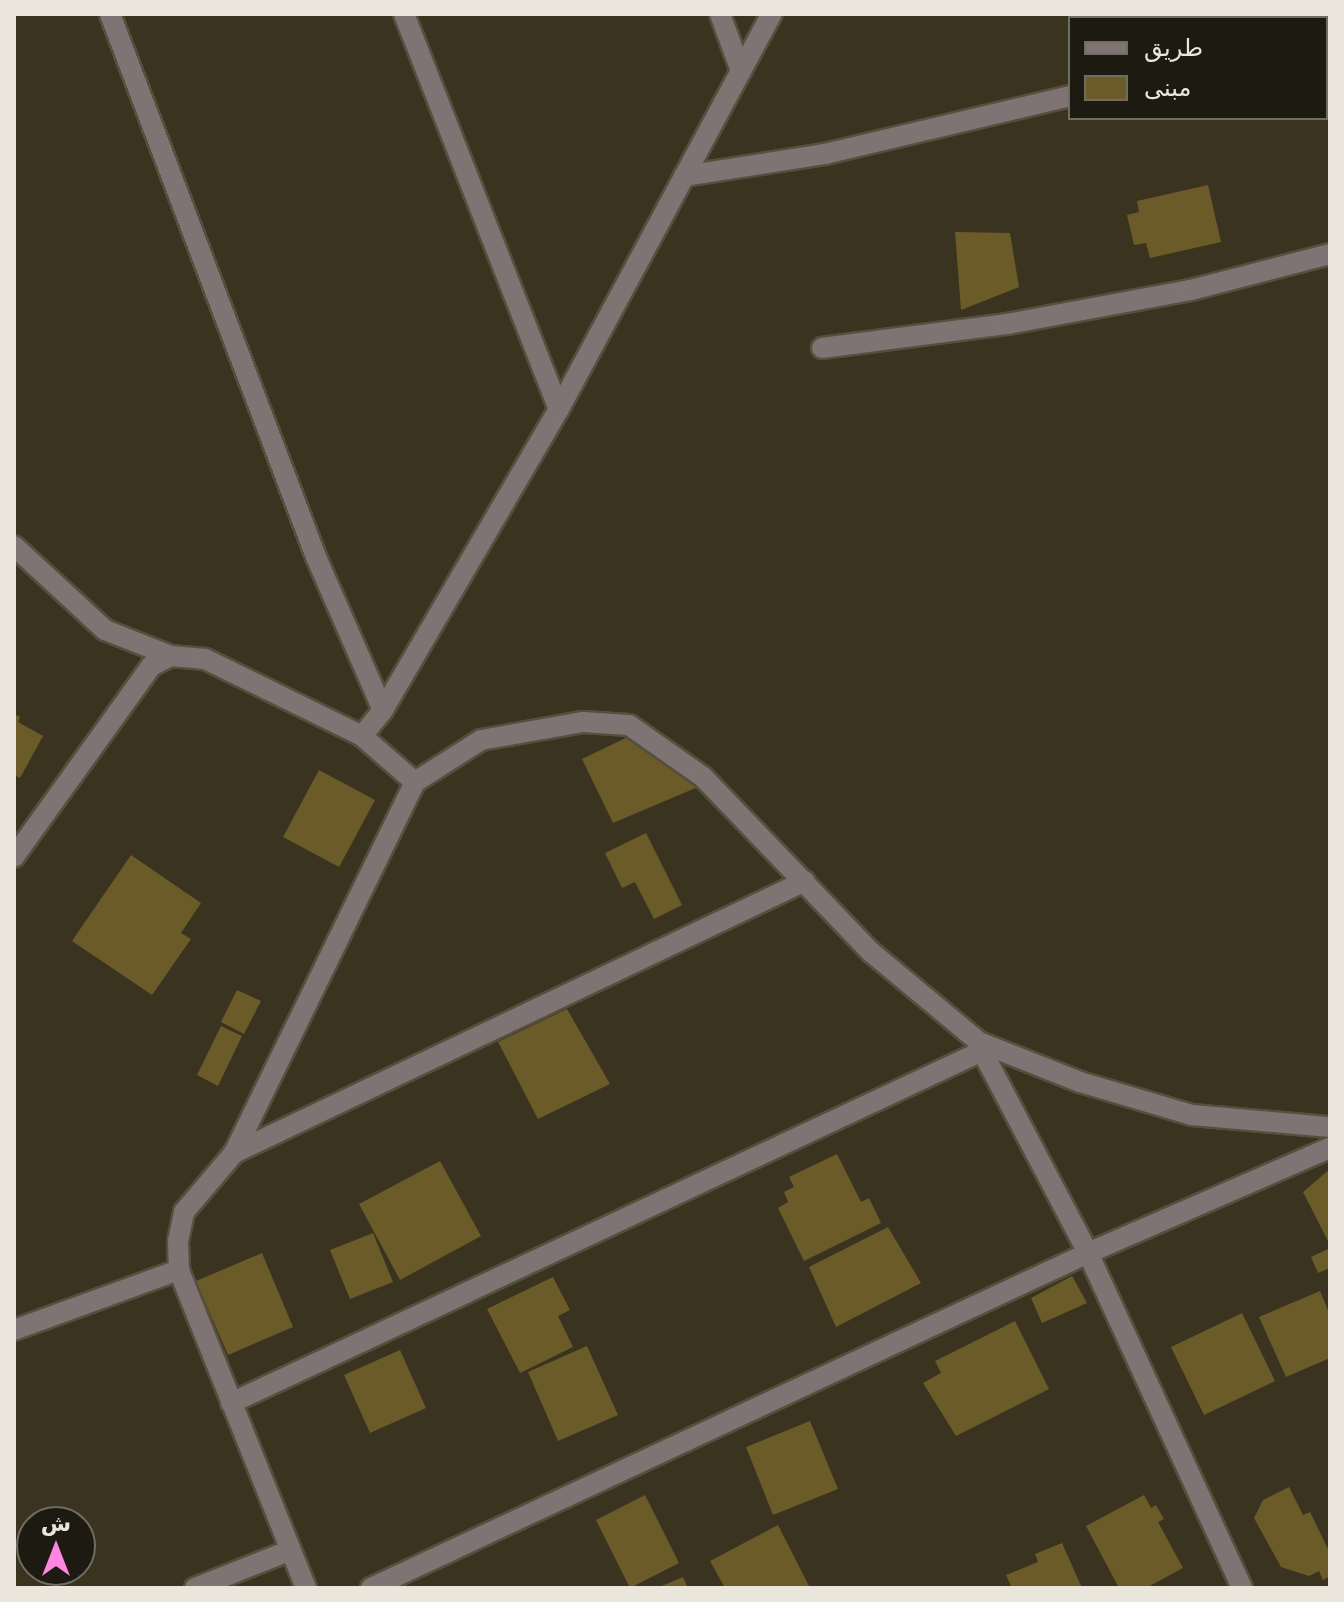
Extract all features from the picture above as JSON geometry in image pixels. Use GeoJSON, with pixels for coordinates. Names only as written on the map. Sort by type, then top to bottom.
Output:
{"type":"FeatureCollection","features":[{"type":"Feature","properties":{"kind":"street"},"geometry":{"type":"LineString","coordinates":[[110,14],[316,557],[383,710]]}},
{"type":"Feature","properties":{"kind":"street"},"geometry":{"type":"LineString","coordinates":[[404,14],[559,409]]}},
{"type":"Feature","properties":{"kind":"street"},"geometry":{"type":"LineString","coordinates":[[720,14],[741,71]]}},
{"type":"Feature","properties":{"kind":"street"},"geometry":{"type":"LineString","coordinates":[[362,736],[383,710],[559,409],[772,14]]}},
{"type":"Feature","properties":{"kind":"street"},"geometry":{"type":"LineString","coordinates":[[684,176],[825,154],[1068,96]]}},
{"type":"Feature","properties":{"kind":"street"},"geometry":{"type":"LineString","coordinates":[[822,348],[1007,324],[1191,290],[1330,254]]}},
{"type":"Feature","properties":{"kind":"street"},"geometry":{"type":"LineString","coordinates":[[14,546],[105,630],[171,656],[205,659],[362,736],[415,782]]}},
{"type":"Feature","properties":{"kind":"street"},"geometry":{"type":"LineString","coordinates":[[14,857],[151,666],[171,656]]}},
{"type":"Feature","properties":{"kind":"street"},"geometry":{"type":"LineString","coordinates":[[306,1588],[179,1270],[184,1212],[234,1153],[415,782],[481,740],[583,722],[629,725],[703,777],[871,952],[981,1046],[1080,1082],[1192,1115],[1330,1127]]}},
{"type":"Feature","properties":{"kind":"street"},"geometry":{"type":"LineString","coordinates":[[234,1153],[805,881]]}},
{"type":"Feature","properties":{"kind":"street"},"geometry":{"type":"LineString","coordinates":[[981,1046],[1088,1253],[1242,1588]]}},
{"type":"Feature","properties":{"kind":"street"},"geometry":{"type":"LineString","coordinates":[[231,1403],[981,1046]]}},
{"type":"Feature","properties":{"kind":"street"},"geometry":{"type":"LineString","coordinates":[[371,1588],[1088,1253],[1330,1148]]}},
{"type":"Feature","properties":{"kind":"street"},"geometry":{"type":"LineString","coordinates":[[14,1330],[179,1270]]}},
{"type":"Feature","properties":{"kind":"street"},"geometry":{"type":"LineString","coordinates":[[195,1588],[291,1550]]}},
{"type":"Feature","properties":{"kind":"building"},"geometry":{"type":"Polygon","coordinates":[[[1076,14],[1128,16],[1076,16],[1076,14]]]}},
{"type":"Feature","properties":{"kind":"building"},"geometry":{"type":"Polygon","coordinates":[[[1208,185],[1221,242],[1150,258],[1146,243],[1134,245],[1127,215],[1139,212],[1137,201],[1208,185]]]}},
{"type":"Feature","properties":{"kind":"building"},"geometry":{"type":"Polygon","coordinates":[[[955,232],[1010,233],[1019,287],[961,310],[955,232]]]}},
{"type":"Feature","properties":{"kind":"building"},"geometry":{"type":"Polygon","coordinates":[[[14,714],[20,717],[18,722],[43,736],[20,778],[14,775],[14,714]]]}},
{"type":"Feature","properties":{"kind":"building"},"geometry":{"type":"Polygon","coordinates":[[[630,736],[698,787],[613,823],[582,759],[630,736]]]}},
{"type":"Feature","properties":{"kind":"building"},"geometry":{"type":"Polygon","coordinates":[[[319,770],[375,800],[339,867],[283,837],[319,770]]]}},
{"type":"Feature","properties":{"kind":"building"},"geometry":{"type":"Polygon","coordinates":[[[646,833],[682,905],[654,919],[635,882],[622,888],[605,853],[646,833]]]}},
{"type":"Feature","properties":{"kind":"building"},"geometry":{"type":"Polygon","coordinates":[[[131,855],[201,903],[181,933],[191,939],[152,995],[72,941],[131,855]]]}},
{"type":"Feature","properties":{"kind":"building"},"geometry":{"type":"Polygon","coordinates":[[[237,990],[261,1001],[244,1034],[221,1022],[237,990]]]}},
{"type":"Feature","properties":{"kind":"building"},"geometry":{"type":"Polygon","coordinates":[[[567,1009],[610,1084],[538,1119],[498,1042],[567,1009]]]}},
{"type":"Feature","properties":{"kind":"building"},"geometry":{"type":"Polygon","coordinates":[[[221,1026],[242,1036],[218,1086],[197,1075],[221,1026]]]}},
{"type":"Feature","properties":{"kind":"building"},"geometry":{"type":"Polygon","coordinates":[[[837,1154],[861,1202],[869,1198],[881,1223],[804,1261],[778,1208],[788,1202],[784,1192],[794,1187],[789,1177],[837,1154]]]}},
{"type":"Feature","properties":{"kind":"building"},"geometry":{"type":"Polygon","coordinates":[[[440,1161],[481,1236],[400,1280],[359,1204],[440,1161]]]}},
{"type":"Feature","properties":{"kind":"building"},"geometry":{"type":"Polygon","coordinates":[[[1330,1169],[1330,1245],[1303,1192],[1330,1169]]]}},
{"type":"Feature","properties":{"kind":"building"},"geometry":{"type":"Polygon","coordinates":[[[888,1227],[921,1283],[836,1327],[809,1267],[888,1227]]]}},
{"type":"Feature","properties":{"kind":"building"},"geometry":{"type":"Polygon","coordinates":[[[373,1233],[393,1282],[350,1299],[330,1250],[373,1233]]]}},
{"type":"Feature","properties":{"kind":"building"},"geometry":{"type":"Polygon","coordinates":[[[1328,1249],[1330,1268],[1318,1273],[1311,1257],[1328,1249]]]}},
{"type":"Feature","properties":{"kind":"building"},"geometry":{"type":"Polygon","coordinates":[[[262,1253],[293,1327],[228,1355],[196,1281],[262,1253]]]}},
{"type":"Feature","properties":{"kind":"building"},"geometry":{"type":"Polygon","coordinates":[[[1072,1276],[1087,1303],[1042,1323],[1031,1298],[1072,1276]]]}},
{"type":"Feature","properties":{"kind":"building"},"geometry":{"type":"Polygon","coordinates":[[[553,1277],[570,1310],[558,1316],[573,1347],[520,1373],[487,1309],[553,1277]]]}},
{"type":"Feature","properties":{"kind":"building"},"geometry":{"type":"Polygon","coordinates":[[[1320,1291],[1330,1315],[1330,1358],[1286,1377],[1259,1317],[1320,1291]]]}},
{"type":"Feature","properties":{"kind":"building"},"geometry":{"type":"Polygon","coordinates":[[[1242,1313],[1275,1381],[1204,1415],[1171,1347],[1242,1313]]]}},
{"type":"Feature","properties":{"kind":"building"},"geometry":{"type":"Polygon","coordinates":[[[1015,1321],[1049,1389],[956,1436],[923,1383],[941,1373],[935,1361],[1015,1321]]]}},
{"type":"Feature","properties":{"kind":"building"},"geometry":{"type":"Polygon","coordinates":[[[587,1346],[618,1415],[558,1441],[528,1372],[587,1346]]]}},
{"type":"Feature","properties":{"kind":"building"},"geometry":{"type":"Polygon","coordinates":[[[400,1350],[426,1408],[370,1433],[344,1375],[400,1350]]]}},
{"type":"Feature","properties":{"kind":"building"},"geometry":{"type":"Polygon","coordinates":[[[810,1421],[838,1489],[773,1515],[746,1447],[810,1421]]]}},
{"type":"Feature","properties":{"kind":"building"},"geometry":{"type":"Polygon","coordinates":[[[1289,1487],[1303,1515],[1310,1512],[1330,1553],[1330,1576],[1323,1580],[1319,1571],[1309,1576],[1281,1567],[1254,1518],[1263,1500],[1289,1487]]]}},
{"type":"Feature","properties":{"kind":"building"},"geometry":{"type":"Polygon","coordinates":[[[645,1495],[679,1563],[630,1588],[596,1520],[645,1495]]]}},
{"type":"Feature","properties":{"kind":"building"},"geometry":{"type":"Polygon","coordinates":[[[1144,1495],[1151,1508],[1156,1505],[1164,1519],[1158,1522],[1183,1568],[1146,1588],[1119,1588],[1086,1526],[1144,1495]]]}},
{"type":"Feature","properties":{"kind":"building"},"geometry":{"type":"Polygon","coordinates":[[[778,1525],[810,1588],[725,1588],[710,1561],[778,1525]]]}},
{"type":"Feature","properties":{"kind":"building"},"geometry":{"type":"Polygon","coordinates":[[[1062,1543],[1082,1588],[1012,1588],[1006,1575],[1038,1562],[1035,1554],[1062,1543]]]}},
{"type":"Feature","properties":{"kind":"building"},"geometry":{"type":"Polygon","coordinates":[[[683,1577],[688,1588],[657,1588],[683,1577]]]}}]}
